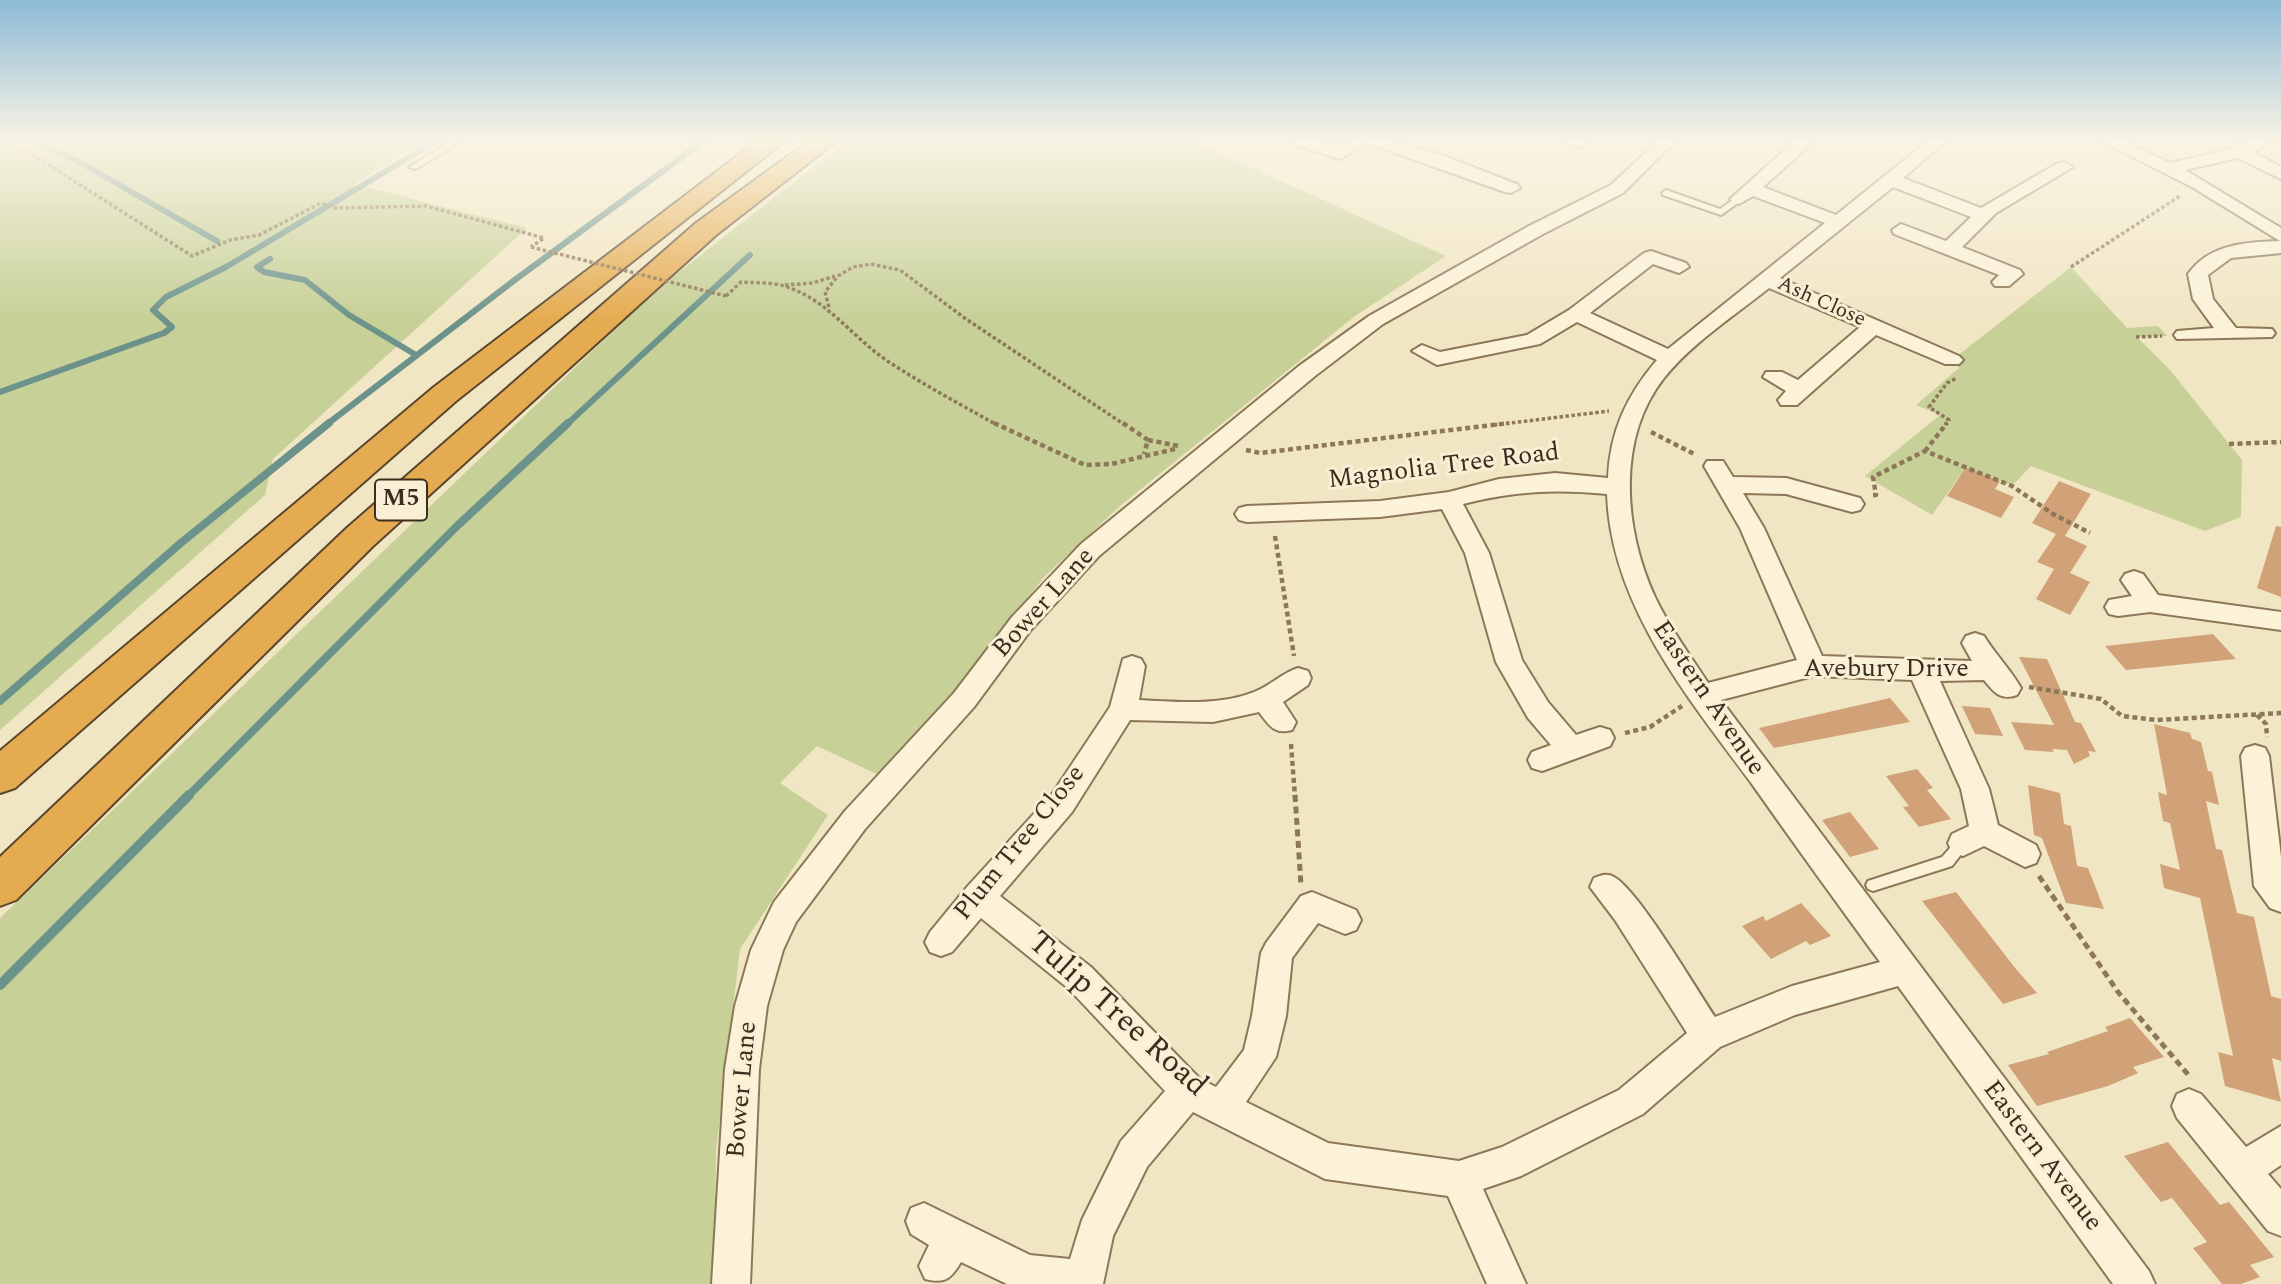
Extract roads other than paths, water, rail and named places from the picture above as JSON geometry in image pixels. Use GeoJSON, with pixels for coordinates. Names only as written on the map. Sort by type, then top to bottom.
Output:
{"type":"FeatureCollection","features":[{"type":"Feature","properties":{"kind":"highway","name":"M5"},"geometry":{"type":"LineString","coordinates":[[0,776],[445,394],[696,200]]}},
{"type":"Feature","properties":{"kind":"highway","name":"M5"},"geometry":{"type":"LineString","coordinates":[[0,886],[360,537],[706,229],[745,200]]}},
{"type":"Feature","properties":{"kind":"street","name":"Bower Lane"},"geometry":{"type":"LineString","coordinates":[[731,1284],[742,1069],[751,1006],[767,950],[785,912],[855,820],[964,700],[1051,590],[1198,450],[1376,320],[1594,200]]}},
{"type":"Feature","properties":{"kind":"street"},"geometry":{"type":"LineString","coordinates":[[1763,200],[1836,220]]}},
{"type":"Feature","properties":{"kind":"street","name":"Eastern Avenue"},"geometry":{"type":"LineString","coordinates":[[1861,200],[1670,358],[1647,384],[1628,419],[1619,455],[1618,516],[1637,587],[1651,618],[1702,695],[2136,1284]]}},
{"type":"Feature","properties":{"kind":"street"},"geometry":{"type":"LineString","coordinates":[[1945,200],[1983,215]]}},
{"type":"Feature","properties":{"kind":"street"},"geometry":{"type":"LineString","coordinates":[[1950,248],[1983,215],[2008,200]]}},
{"type":"Feature","properties":{"kind":"street"},"geometry":{"type":"LineString","coordinates":[[2224,200],[2281,236]]}},
{"type":"Feature","properties":{"kind":"street"},"geometry":{"type":"LineString","coordinates":[[1901,230],[2013,274],[2002,282]]}},
{"type":"Feature","properties":{"kind":"street"},"geometry":{"type":"LineString","coordinates":[[2230,333],[2201,297],[2197,285],[2198,274],[2217,257],[2236,251],[2281,247]]}},
{"type":"Feature","properties":{"kind":"street"},"geometry":{"type":"LineString","coordinates":[[1428,360],[1533,340],[1576,314],[1646,251],[1679,267]]}},
{"type":"Feature","properties":{"kind":"street","name":"Ash Close"},"geometry":{"type":"LineString","coordinates":[[1768,279],[1951,360]]}},
{"type":"Feature","properties":{"kind":"street"},"geometry":{"type":"LineString","coordinates":[[1576,314],[1670,358]]}},
{"type":"Feature","properties":{"kind":"street","name":"Ash Close"},"geometry":{"type":"LineString","coordinates":[[1774,377],[1794,395],[1874,326]]}},
{"type":"Feature","properties":{"kind":"street"},"geometry":{"type":"LineString","coordinates":[[2184,335],[2265,333]]}},
{"type":"Feature","properties":{"kind":"street"},"geometry":{"type":"LineString","coordinates":[[1813,666],[1752,528],[1722,475],[1786,486],[1827,501]]}},
{"type":"Feature","properties":{"kind":"street","name":"Magnolia Tree Road"},"geometry":{"type":"LineString","coordinates":[[1247,514],[1276,525],[1449,500],[1499,487],[1555,481],[1619,487]]}},
{"type":"Feature","properties":{"kind":"street"},"geometry":{"type":"LineString","coordinates":[[1449,500],[1477,553],[1509,662],[1538,710],[1571,749]]}},
{"type":"Feature","properties":{"kind":"street"},"geometry":{"type":"LineString","coordinates":[[2134,580],[2150,603]]}},
{"type":"Feature","properties":{"kind":"street"},"geometry":{"type":"LineString","coordinates":[[2118,607],[2150,603],[2281,621]]}},
{"type":"Feature","properties":{"kind":"street","name":"Avebury Drive"},"geometry":{"type":"LineString","coordinates":[[1702,695],[1813,666],[1921,670],[1999,679],[1975,643]]}},
{"type":"Feature","properties":{"kind":"street","name":"Plum Tree Close"},"geometry":{"type":"LineString","coordinates":[[941,942],[1062,803],[1123,709],[1132,666]]}},
{"type":"Feature","properties":{"kind":"street"},"geometry":{"type":"LineString","coordinates":[[1921,670],[1975,789],[1974,838],[2025,854]]}},
{"type":"Feature","properties":{"kind":"street"},"geometry":{"type":"LineString","coordinates":[[1123,709],[1164,713],[1217,710],[1265,699],[1298,678]]}},
{"type":"Feature","properties":{"kind":"street"},"geometry":{"type":"LineString","coordinates":[[1265,699],[1282,722]]}},
{"type":"Feature","properties":{"kind":"street"},"geometry":{"type":"LineString","coordinates":[[1542,760],[1600,738]]}},
{"type":"Feature","properties":{"kind":"street"},"geometry":{"type":"LineString","coordinates":[[2264,774],[2269,887],[2281,898]]}},
{"type":"Feature","properties":{"kind":"street","name":"Tulip Tree Road"},"geometry":{"type":"LineString","coordinates":[[1221,1108],[1259,1057],[1269,1016],[1278,953],[1306,896],[1345,920]]}},
{"type":"Feature","properties":{"kind":"street","name":"Tulip Tree Road"},"geometry":{"type":"LineString","coordinates":[[978,897],[1080,978],[1188,1091],[1325,1161],[1460,1179],[1508,1163],[1631,1102],[1708,1036],[1793,1002],[1903,970]]}},
{"type":"Feature","properties":{"kind":"street"},"geometry":{"type":"LineString","coordinates":[[1627,900],[1708,1036]]}},
{"type":"Feature","properties":{"kind":"street"},"geometry":{"type":"LineString","coordinates":[[938,1242],[1028,1274],[1085,1282],[1095,1233],[1135,1154],[1188,1091]]}},
{"type":"Feature","properties":{"kind":"street"},"geometry":{"type":"LineString","coordinates":[[2189,1106],[2281,1218]]}},
{"type":"Feature","properties":{"kind":"street"},"geometry":{"type":"LineString","coordinates":[[2241,1172],[2281,1144]]}},
{"type":"Feature","properties":{"kind":"street"},"geometry":{"type":"LineString","coordinates":[[1460,1179],[1507,1284]]}},
{"type":"Feature","properties":{"kind":"lane"},"geometry":{"type":"LineString","coordinates":[[1686,200],[1721,212],[1738,200]]}},
{"type":"Feature","properties":{"kind":"lane"},"geometry":{"type":"LineString","coordinates":[[1873,885],[1947,862],[1974,838]]}},
{"type":"Feature","properties":{"kind":"waterway"},"geometry":{"type":"LineString","coordinates":[[146,200],[217,241]]}},
{"type":"Feature","properties":{"kind":"waterway"},"geometry":{"type":"LineString","coordinates":[[0,392],[164,333],[172,327],[153,310],[166,297],[226,267],[338,200]]}},
{"type":"Feature","properties":{"kind":"waterway"},"geometry":{"type":"LineString","coordinates":[[326,425],[624,200]]}},
{"type":"Feature","properties":{"kind":"waterway"},"geometry":{"type":"LineString","coordinates":[[566,425],[750,255]]}},
{"type":"Feature","properties":{"kind":"waterway"},"geometry":{"type":"LineString","coordinates":[[270,259],[257,267],[264,272],[305,280],[349,315],[416,355]]}},
{"type":"Feature","properties":{"kind":"waterway"},"geometry":{"type":"LineString","coordinates":[[0,701],[182,542],[329,423]]}},
{"type":"Feature","properties":{"kind":"waterway"},"geometry":{"type":"LineString","coordinates":[[187,797],[456,527],[568,423]]}},
{"type":"Feature","properties":{"kind":"waterway"},"geometry":{"type":"LineString","coordinates":[[0,985],[189,795]]}}]}
